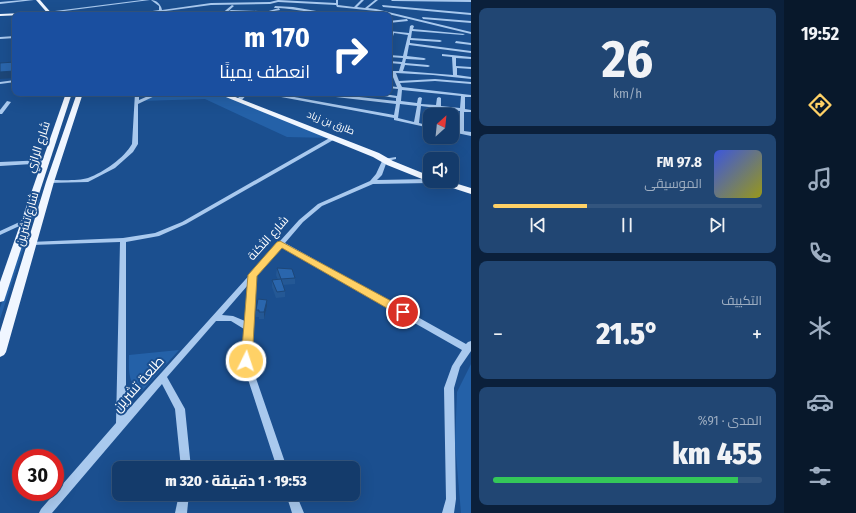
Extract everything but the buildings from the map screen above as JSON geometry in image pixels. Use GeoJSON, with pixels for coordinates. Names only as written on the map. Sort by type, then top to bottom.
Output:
{"type":"FeatureCollection","features":[{"type":"Feature","properties":{"kind":"main road"},"geometry":{"type":"LineString","coordinates":[[33,0],[45,12]]}},
{"type":"Feature","properties":{"kind":"main road"},"geometry":{"type":"LineString","coordinates":[[38,0],[46,12]]}},
{"type":"Feature","properties":{"kind":"main road"},"geometry":{"type":"LineString","coordinates":[[0,15],[12,15]]}},
{"type":"Feature","properties":{"kind":"main road","name":"شارع الرازي"},"geometry":{"type":"LineString","coordinates":[[0,298],[68,96]]}},
{"type":"Feature","properties":{"kind":"main road","name":"شارع تشرين"},"geometry":{"type":"LineString","coordinates":[[0,352],[50,182],[79,96]]}},
{"type":"Feature","properties":{"kind":"main road"},"geometry":{"type":"LineString","coordinates":[[227,96],[333,138],[423,177]]}},
{"type":"Feature","properties":{"kind":"main road","name":"طارق بن زياد"},"geometry":{"type":"LineString","coordinates":[[232,96],[423,169]]}},
{"type":"Feature","properties":{"kind":"main road"},"geometry":{"type":"LineString","coordinates":[[459,184],[471,188]]}},
{"type":"Feature","properties":{"kind":"main road"},"geometry":{"type":"LineString","coordinates":[[459,187],[471,191]]}},
{"type":"Feature","properties":{"kind":"street"},"geometry":{"type":"LineString","coordinates":[[0,3],[33,0]]}},
{"type":"Feature","properties":{"kind":"street"},"geometry":{"type":"LineString","coordinates":[[62,12],[149,0],[160,6],[161,10]]}},
{"type":"Feature","properties":{"kind":"street"},"geometry":{"type":"LineString","coordinates":[[226,12],[244,0]]}},
{"type":"Feature","properties":{"kind":"street"},"geometry":{"type":"LineString","coordinates":[[354,8],[363,0]]}},
{"type":"Feature","properties":{"kind":"street"},"geometry":{"type":"LineString","coordinates":[[366,9],[378,0]]}},
{"type":"Feature","properties":{"kind":"street"},"geometry":{"type":"LineString","coordinates":[[379,12],[388,0]]}},
{"type":"Feature","properties":{"kind":"street"},"geometry":{"type":"LineString","coordinates":[[392,0],[471,0]]}},
{"type":"Feature","properties":{"kind":"street"},"geometry":{"type":"LineString","coordinates":[[396,16],[402,0]]}},
{"type":"Feature","properties":{"kind":"street"},"geometry":{"type":"LineString","coordinates":[[401,71],[418,0]]}},
{"type":"Feature","properties":{"kind":"street"},"geometry":{"type":"LineString","coordinates":[[432,11],[436,0]]}},
{"type":"Feature","properties":{"kind":"street"},"geometry":{"type":"LineString","coordinates":[[274,7],[278,1]]}},
{"type":"Feature","properties":{"kind":"street"},"geometry":{"type":"LineString","coordinates":[[148,12],[211,4],[278,1],[297,3],[337,3],[354,8],[370,9],[375,12]]}},
{"type":"Feature","properties":{"kind":"street"},"geometry":{"type":"LineString","coordinates":[[448,12],[452,1]]}},
{"type":"Feature","properties":{"kind":"street"},"geometry":{"type":"LineString","coordinates":[[463,1],[463,14]]}},
{"type":"Feature","properties":{"kind":"street"},"geometry":{"type":"LineString","coordinates":[[230,11],[239,2]]}},
{"type":"Feature","properties":{"kind":"street"},"geometry":{"type":"LineString","coordinates":[[293,8],[297,3]]}},
{"type":"Feature","properties":{"kind":"street"},"geometry":{"type":"LineString","coordinates":[[297,3],[324,10]]}},
{"type":"Feature","properties":{"kind":"street"},"geometry":{"type":"LineString","coordinates":[[319,12],[337,3]]}},
{"type":"Feature","properties":{"kind":"street"},"geometry":{"type":"LineString","coordinates":[[383,6],[399,8],[426,22],[471,35]]}},
{"type":"Feature","properties":{"kind":"street"},"geometry":{"type":"LineString","coordinates":[[274,7],[293,8],[311,12]]}},
{"type":"Feature","properties":{"kind":"street"},"geometry":{"type":"LineString","coordinates":[[274,7],[289,12]]}},
{"type":"Feature","properties":{"kind":"street"},"geometry":{"type":"LineString","coordinates":[[273,12],[279,9]]}},
{"type":"Feature","properties":{"kind":"street"},"geometry":{"type":"LineString","coordinates":[[230,11],[258,12]]}},
{"type":"Feature","properties":{"kind":"street"},"geometry":{"type":"LineString","coordinates":[[392,22],[432,11],[471,14]]}},
{"type":"Feature","properties":{"kind":"street"},"geometry":{"type":"LineString","coordinates":[[414,15],[471,22]]}},
{"type":"Feature","properties":{"kind":"street"},"geometry":{"type":"LineString","coordinates":[[392,16],[414,15],[471,18]]}},
{"type":"Feature","properties":{"kind":"street"},"geometry":{"type":"LineString","coordinates":[[398,21],[392,33],[410,34],[429,32],[466,36],[471,35]]}},
{"type":"Feature","properties":{"kind":"street"},"geometry":{"type":"LineString","coordinates":[[426,22],[471,26]]}},
{"type":"Feature","properties":{"kind":"street"},"geometry":{"type":"LineString","coordinates":[[422,46],[429,32],[430,26]]}},
{"type":"Feature","properties":{"kind":"street"},"geometry":{"type":"LineString","coordinates":[[454,29],[471,30]]}},
{"type":"Feature","properties":{"kind":"street"},"geometry":{"type":"LineString","coordinates":[[439,48],[441,33]]}},
{"type":"Feature","properties":{"kind":"street"},"geometry":{"type":"LineString","coordinates":[[410,34],[425,40],[440,41]]}},
{"type":"Feature","properties":{"kind":"street"},"geometry":{"type":"LineString","coordinates":[[457,34],[455,44],[468,43]]}},
{"type":"Feature","properties":{"kind":"street"},"geometry":{"type":"LineString","coordinates":[[408,44],[469,50],[466,36]]}},
{"type":"Feature","properties":{"kind":"street"},"geometry":{"type":"LineString","coordinates":[[0,38],[12,37]]}},
{"type":"Feature","properties":{"kind":"street"},"geometry":{"type":"LineString","coordinates":[[422,73],[422,65],[429,47]]}},
{"type":"Feature","properties":{"kind":"street"},"geometry":{"type":"LineString","coordinates":[[443,55],[471,58]]}},
{"type":"Feature","properties":{"kind":"street"},"geometry":{"type":"LineString","coordinates":[[392,56],[424,59]]}},
{"type":"Feature","properties":{"kind":"street"},"geometry":{"type":"LineString","coordinates":[[454,56],[455,71]]}},
{"type":"Feature","properties":{"kind":"street"},"geometry":{"type":"LineString","coordinates":[[392,62],[428,66]]}},
{"type":"Feature","properties":{"kind":"street"},"geometry":{"type":"LineString","coordinates":[[455,62],[471,63]]}},
{"type":"Feature","properties":{"kind":"street"},"geometry":{"type":"LineString","coordinates":[[392,69],[422,73],[455,71],[471,68]]}},
{"type":"Feature","properties":{"kind":"street"},"geometry":{"type":"LineString","coordinates":[[396,117],[400,88],[393,72],[401,71]]}},
{"type":"Feature","properties":{"kind":"street"},"geometry":{"type":"LineString","coordinates":[[455,71],[471,73]]}},
{"type":"Feature","properties":{"kind":"street"},"geometry":{"type":"LineString","coordinates":[[455,71],[471,78]]}},
{"type":"Feature","properties":{"kind":"street"},"geometry":{"type":"LineString","coordinates":[[424,91],[425,80]]}},
{"type":"Feature","properties":{"kind":"street"},"geometry":{"type":"LineString","coordinates":[[397,82],[445,80],[471,83]]}},
{"type":"Feature","properties":{"kind":"street"},"geometry":{"type":"LineString","coordinates":[[444,93],[445,80]]}},
{"type":"Feature","properties":{"kind":"street"},"geometry":{"type":"LineString","coordinates":[[0,84],[12,82]]}},
{"type":"Feature","properties":{"kind":"street"},"geometry":{"type":"LineString","coordinates":[[392,87],[471,96]]}},
{"type":"Feature","properties":{"kind":"street"},"geometry":{"type":"LineString","coordinates":[[50,182],[88,180],[113,167],[131,151],[135,144],[137,96]]}},
{"type":"Feature","properties":{"kind":"street"},"geometry":{"type":"LineString","coordinates":[[136,104],[153,96]]}},
{"type":"Feature","properties":{"kind":"street"},"geometry":{"type":"LineString","coordinates":[[240,99],[243,96]]}},
{"type":"Feature","properties":{"kind":"street"},"geometry":{"type":"LineString","coordinates":[[281,96],[396,117],[398,120],[423,126]]}},
{"type":"Feature","properties":{"kind":"street"},"geometry":{"type":"LineString","coordinates":[[348,96],[398,100]]}},
{"type":"Feature","properties":{"kind":"street"},"geometry":{"type":"LineString","coordinates":[[381,96],[419,104],[471,112]]}},
{"type":"Feature","properties":{"kind":"street"},"geometry":{"type":"LineString","coordinates":[[463,96],[461,132],[471,134]]}},
{"type":"Feature","properties":{"kind":"street"},"geometry":{"type":"LineString","coordinates":[[416,124],[420,98]]}},
{"type":"Feature","properties":{"kind":"street"},"geometry":{"type":"LineString","coordinates":[[438,107],[439,98]]}},
{"type":"Feature","properties":{"kind":"street"},"geometry":{"type":"LineString","coordinates":[[0,113],[9,102]]}},
{"type":"Feature","properties":{"kind":"street"},"geometry":{"type":"LineString","coordinates":[[32,243],[123,240],[157,235],[184,224],[333,138]]}},
{"type":"Feature","properties":{"kind":"street"},"geometry":{"type":"LineString","coordinates":[[372,182],[379,175],[385,160],[394,158]]}},
{"type":"Feature","properties":{"kind":"street"},"geometry":{"type":"LineString","coordinates":[[0,164],[46,162]]}},
{"type":"Feature","properties":{"kind":"street"},"geometry":{"type":"LineString","coordinates":[[372,182],[423,180]]}},
{"type":"Feature","properties":{"kind":"street","name":"شارع الثكنة"},"geometry":{"type":"LineString","coordinates":[[280,461],[246,361],[252,275],[301,221],[320,205],[372,182]]}},
{"type":"Feature","properties":{"kind":"street"},"geometry":{"type":"LineString","coordinates":[[0,233],[26,221]]}},
{"type":"Feature","properties":{"kind":"street"},"geometry":{"type":"LineString","coordinates":[[121,424],[123,240]]}},
{"type":"Feature","properties":{"kind":"street"},"geometry":{"type":"LineString","coordinates":[[280,244],[469,347],[456,366],[449,388],[451,499],[448,513]]}},
{"type":"Feature","properties":{"kind":"street","name":"طلعة تشرين"},"geometry":{"type":"LineString","coordinates":[[45,513],[252,275]]}},
{"type":"Feature","properties":{"kind":"street"},"geometry":{"type":"LineString","coordinates":[[215,318],[233,318],[249,328]]}},
{"type":"Feature","properties":{"kind":"street"},"geometry":{"type":"LineString","coordinates":[[163,378],[180,409],[185,461]]}},
{"type":"Feature","properties":{"kind":"street"},"geometry":{"type":"LineString","coordinates":[[181,513],[183,501]]}},
{"type":"Feature","properties":{"kind":"street"},"geometry":{"type":"LineString","coordinates":[[294,501],[298,513]]}},
{"type":"Feature","properties":{"kind":"shaded area"},"geometry":{"type":"Polygon","coordinates":[[[150,96],[227,96],[333,138],[287,137],[205,99],[141,101],[150,96]]]}},
{"type":"Feature","properties":{"kind":"shaded area"},"geometry":{"type":"Polygon","coordinates":[[[40,199],[0,319],[0,308],[36,200],[40,199]]]}},
{"type":"Feature","properties":{"kind":"shaded area"},"geometry":{"type":"Polygon","coordinates":[[[179,350],[142,391],[134,385],[130,376],[129,355],[179,350]]]}},
{"type":"Feature","properties":{"kind":"shaded area"},"geometry":{"type":"Polygon","coordinates":[[[471,364],[471,513],[461,513],[455,443],[457,392],[471,364]]]}},
{"type":"Feature","properties":{"kind":"route"},"geometry":{"type":"LineString","coordinates":[[246,361],[252,275],[280,244],[312,260],[403,312]]}}]}
